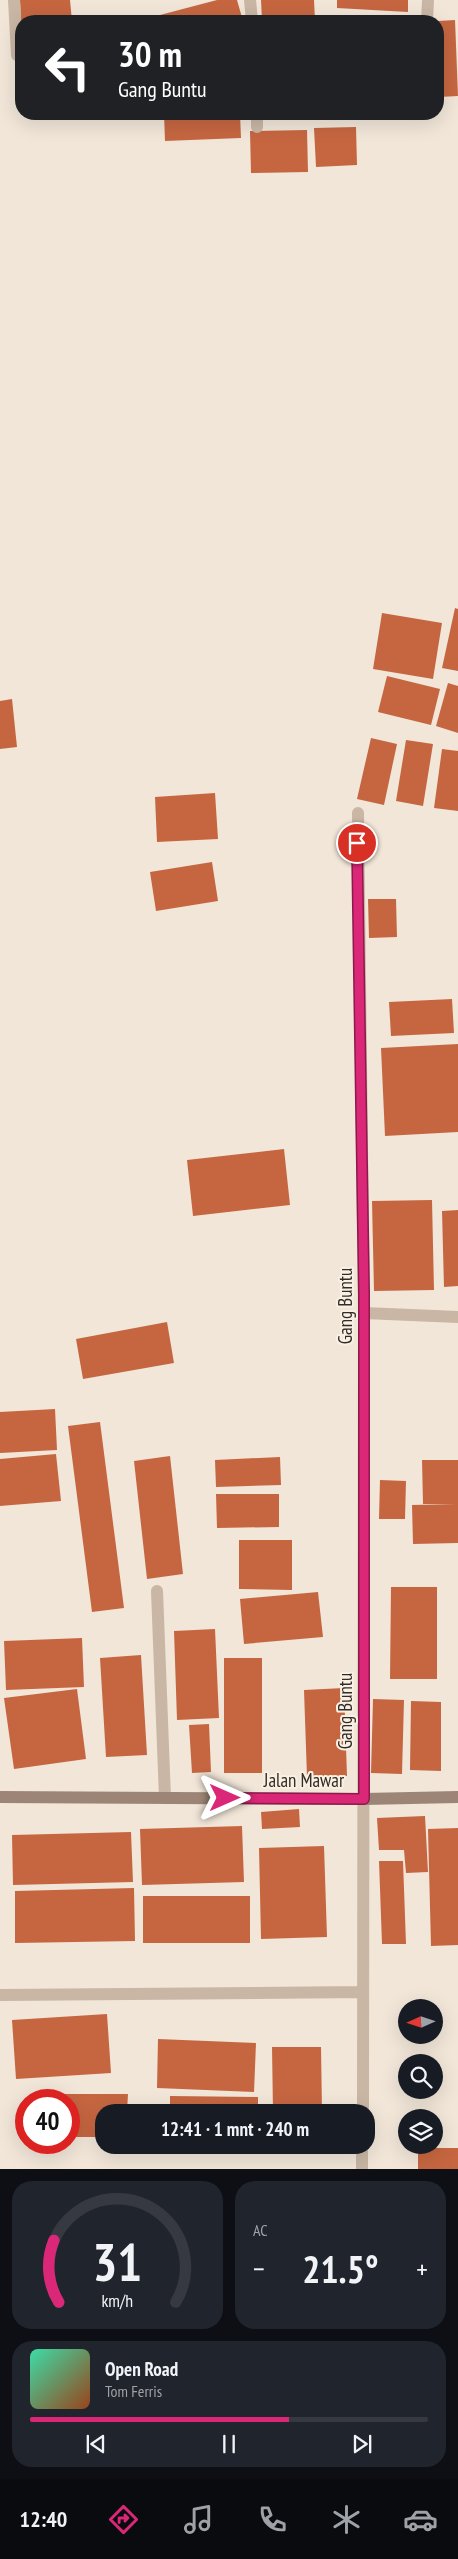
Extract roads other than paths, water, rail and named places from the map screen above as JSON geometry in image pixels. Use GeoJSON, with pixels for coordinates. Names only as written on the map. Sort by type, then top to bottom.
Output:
{"type":"FeatureCollection","features":[{"type":"Feature","properties":{"kind":"street"},"geometry":{"type":"LineString","coordinates":[[14,0],[15,18]]}},
{"type":"Feature","properties":{"kind":"street"},"geometry":{"type":"LineString","coordinates":[[250,0],[251,15]]}},
{"type":"Feature","properties":{"kind":"street"},"geometry":{"type":"LineString","coordinates":[[427,15],[428,0]]}},
{"type":"Feature","properties":{"kind":"street","name":"Gang Buntu"},"geometry":{"type":"LineString","coordinates":[[358,813],[364,1313],[362,2104]]}},
{"type":"Feature","properties":{"kind":"street"},"geometry":{"type":"LineString","coordinates":[[364,1313],[458,1317]]}},
{"type":"Feature","properties":{"kind":"street"},"geometry":{"type":"LineString","coordinates":[[157,1591],[165,1798]]}},
{"type":"Feature","properties":{"kind":"street","name":"Jalan Mawar"},"geometry":{"type":"LineString","coordinates":[[0,1796],[364,1799],[458,1797]]}},
{"type":"Feature","properties":{"kind":"street"},"geometry":{"type":"LineString","coordinates":[[0,1995],[363,1992]]}},
{"type":"Feature","properties":{"kind":"street"},"geometry":{"type":"LineString","coordinates":[[362,2154],[362,2169]]}}]}
